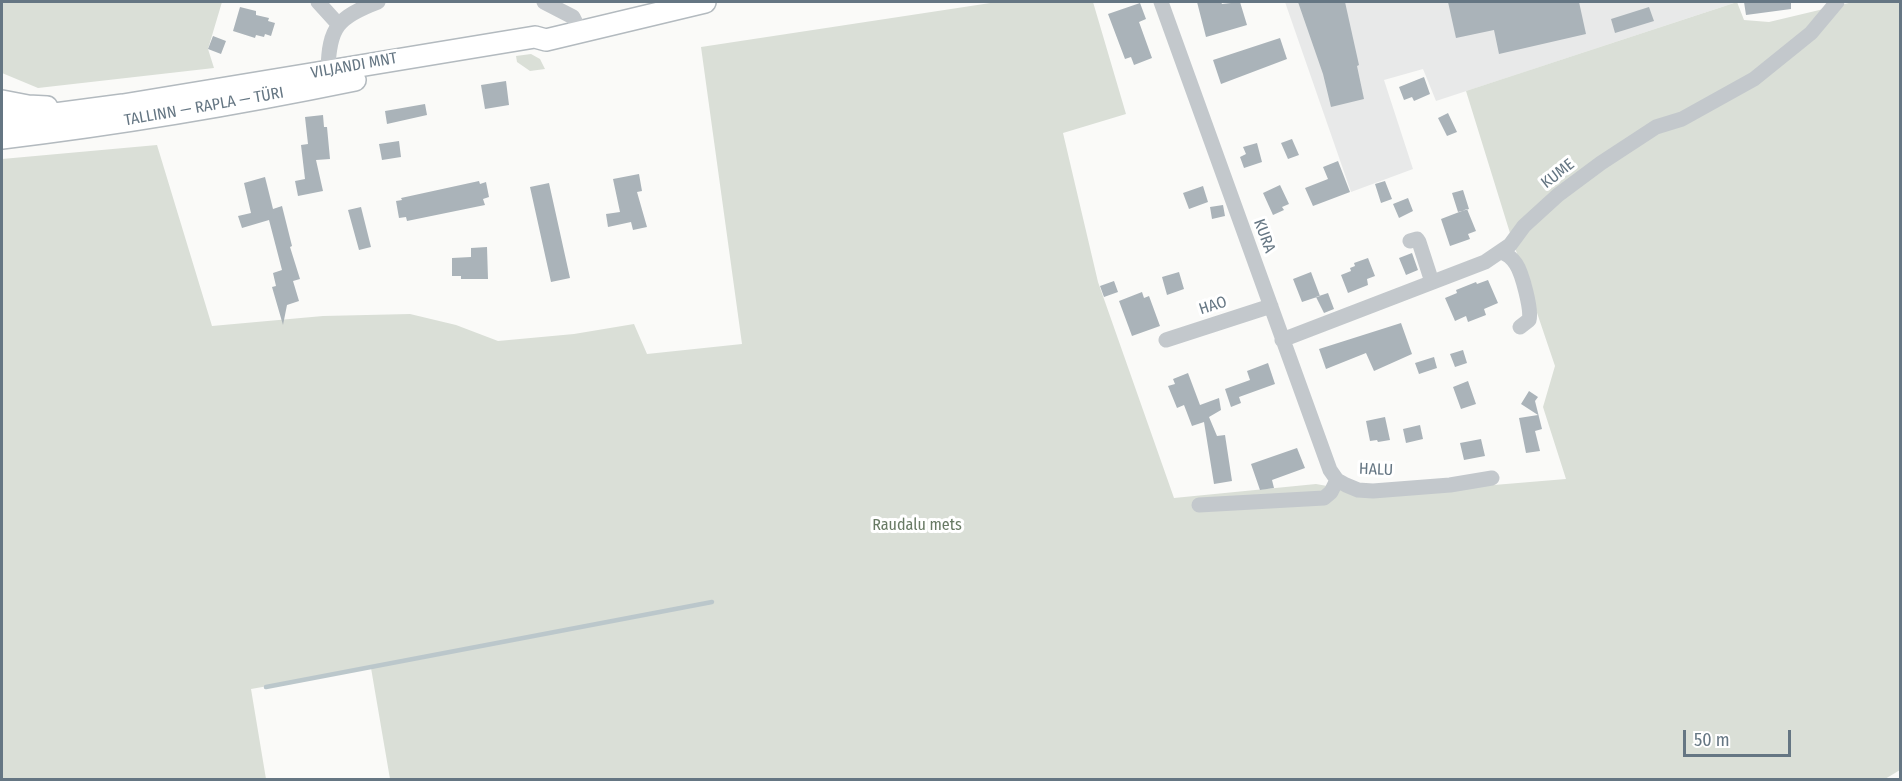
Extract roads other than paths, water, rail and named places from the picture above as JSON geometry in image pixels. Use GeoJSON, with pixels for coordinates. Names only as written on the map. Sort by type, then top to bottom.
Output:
{"type":"FeatureCollection","features":[{"type":"Feature","properties":{"kind":"main road","name":"VILJANDI MNT"},"geometry":{"type":"LineString","coordinates":[[2,122],[123,105],[535,37],[546,40],[705,2]]}},
{"type":"Feature","properties":{"kind":"main road","name":"TALLINN — RAPLA — TÜRI"},"geometry":{"type":"LineString","coordinates":[[2,138],[69,130],[264,98],[533,46],[546,40]]}},
{"type":"Feature","properties":{"kind":"main road"},"geometry":{"type":"LineString","coordinates":[[2,101],[28,106],[123,105]]}},
{"type":"Feature","properties":{"kind":"street"},"geometry":{"type":"LineString","coordinates":[[318,2],[338,24]]}},
{"type":"Feature","properties":{"kind":"street"},"geometry":{"type":"LineString","coordinates":[[328,70],[331,39],[338,24],[355,11],[378,2]]}},
{"type":"Feature","properties":{"kind":"street"},"geometry":{"type":"LineString","coordinates":[[544,2],[573,17],[580,31]]}},
{"type":"Feature","properties":{"kind":"street","name":"KURA"},"geometry":{"type":"LineString","coordinates":[[1161,2],[1282,340],[1330,470],[1337,480]]}},
{"type":"Feature","properties":{"kind":"street","name":"KUME"},"geometry":{"type":"LineString","coordinates":[[1282,340],[1485,262],[1510,245],[1524,226],[1550,202],[1601,163],[1656,127],[1682,119],[1754,79],[1811,33],[1838,2]]}},
{"type":"Feature","properties":{"kind":"street"},"geometry":{"type":"LineString","coordinates":[[1410,241],[1416,239],[1419,242],[1432,282]]}},
{"type":"Feature","properties":{"kind":"street"},"geometry":{"type":"LineString","coordinates":[[1501,252],[1517,265],[1530,310],[1529,320],[1520,327]]}},
{"type":"Feature","properties":{"kind":"street","name":"HAO"},"geometry":{"type":"LineString","coordinates":[[1166,340],[1270,306]]}},
{"type":"Feature","properties":{"kind":"street","name":"HALU"},"geometry":{"type":"LineString","coordinates":[[1199,505],[1324,498],[1331,492],[1337,480],[1358,490],[1373,491],[1450,485],[1492,478]]}},
{"type":"Feature","properties":{"kind":"waterway"},"geometry":{"type":"LineString","coordinates":[[266,687],[712,602]]}},
{"type":"Feature","properties":{"kind":"park label","name":"Raudalu mets"},"geometry":{"type":"Point","coordinates":[917,526]}}]}
